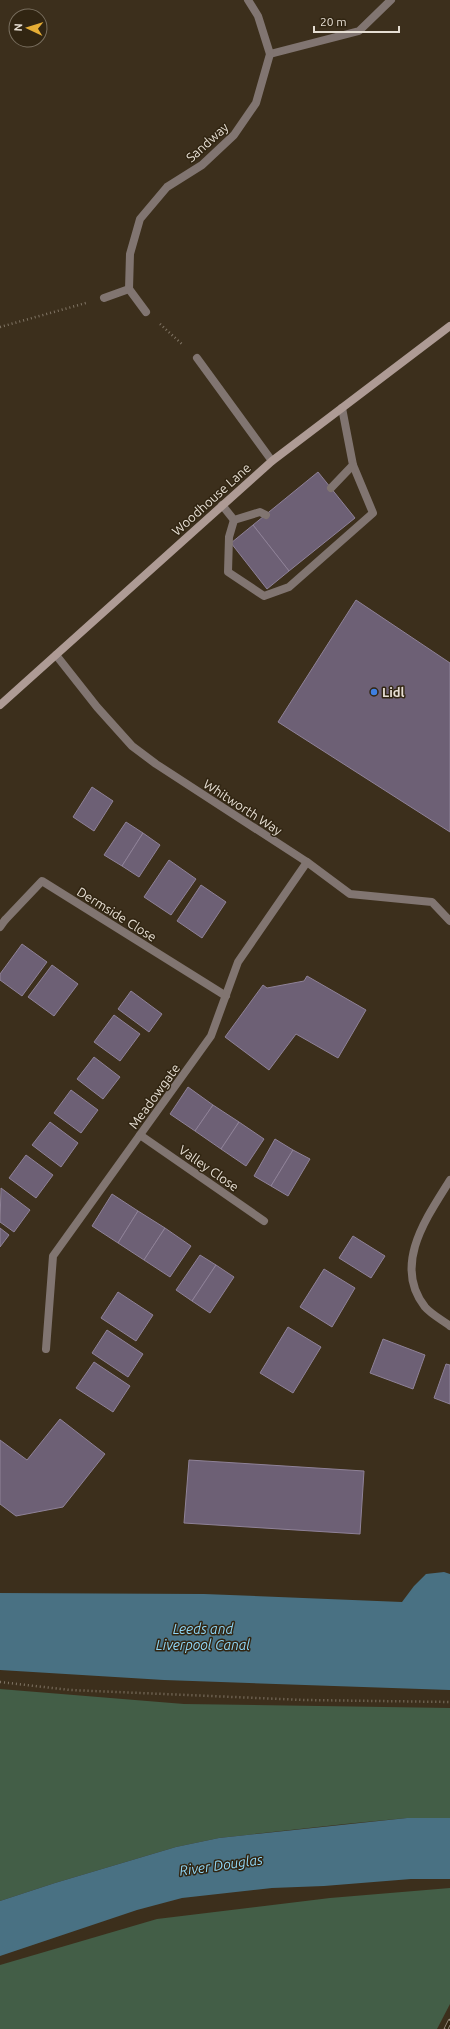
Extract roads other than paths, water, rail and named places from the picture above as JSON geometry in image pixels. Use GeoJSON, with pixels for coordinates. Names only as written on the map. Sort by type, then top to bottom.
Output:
{"type":"FeatureCollection","features":[{"type":"Feature","properties":{"kind":"main road","name":"Woodhouse Lane"},"geometry":{"type":"LineString","coordinates":[[0,705],[272,461],[450,326]]}},
{"type":"Feature","properties":{"kind":"street"},"geometry":{"type":"LineString","coordinates":[[248,0],[258,16],[270,54],[359,31],[392,0]]}},
{"type":"Feature","properties":{"kind":"street","name":"Sandway"},"geometry":{"type":"LineString","coordinates":[[129,289],[130,254],[140,219],[167,187],[202,165],[234,136],[256,102],[270,54]]}},
{"type":"Feature","properties":{"kind":"street"},"geometry":{"type":"LineString","coordinates":[[104,298],[129,289],[146,312]]}},
{"type":"Feature","properties":{"kind":"street"},"geometry":{"type":"LineString","coordinates":[[198,358],[272,461]]}},
{"type":"Feature","properties":{"kind":"street"},"geometry":{"type":"LineString","coordinates":[[234,520],[229,537],[228,572],[264,596],[289,587],[373,513],[353,465],[342,408]]}},
{"type":"Feature","properties":{"kind":"street"},"geometry":{"type":"LineString","coordinates":[[331,488],[353,465]]}},
{"type":"Feature","properties":{"kind":"street"},"geometry":{"type":"LineString","coordinates":[[222,506],[234,520]]}},
{"type":"Feature","properties":{"kind":"street"},"geometry":{"type":"LineString","coordinates":[[234,520],[260,512],[266,515]]}},
{"type":"Feature","properties":{"kind":"street","name":"Whitworth Way"},"geometry":{"type":"LineString","coordinates":[[56,655],[97,707],[132,746],[156,764],[307,862],[350,894],[432,902],[450,921]]}},
{"type":"Feature","properties":{"kind":"street","name":"Meadowgate"},"geometry":{"type":"LineString","coordinates":[[46,1349],[53,1256],[211,1036],[238,962],[307,862]]}},
{"type":"Feature","properties":{"kind":"street","name":"Dermside Close"},"geometry":{"type":"LineString","coordinates":[[3,923],[42,881],[226,996]]}},
{"type":"Feature","properties":{"kind":"street","name":"Valley Close"},"geometry":{"type":"LineString","coordinates":[[140,1135],[264,1221]]}},
{"type":"Feature","properties":{"kind":"street"},"geometry":{"type":"LineString","coordinates":[[450,1180],[418,1236],[412,1262],[412,1282],[426,1307],[450,1326]]}},
{"type":"Feature","properties":{"kind":"water","name":"Leeds and Liverpool Canal"},"geometry":{"type":"Polygon","coordinates":[[[444,1572],[450,1574],[450,1690],[164,1680],[0,1670],[0,1593],[204,1594],[402,1602],[414,1586],[426,1574],[444,1572]]]}},
{"type":"Feature","properties":{"kind":"water","name":"River Douglas"},"geometry":{"type":"Polygon","coordinates":[[[407,1818],[450,1818],[450,1879],[411,1879],[324,1886],[272,1888],[182,1898],[137,1910],[0,1956],[0,1901],[176,1847],[219,1838],[407,1818]]]}},
{"type":"Feature","properties":{"kind":"railway"},"geometry":{"type":"LineString","coordinates":[[446,2029],[450,2021]]}},
{"type":"Feature","properties":{"kind":"place","name":"Lidl"},"geometry":{"type":"Point","coordinates":[374,692]}}]}
